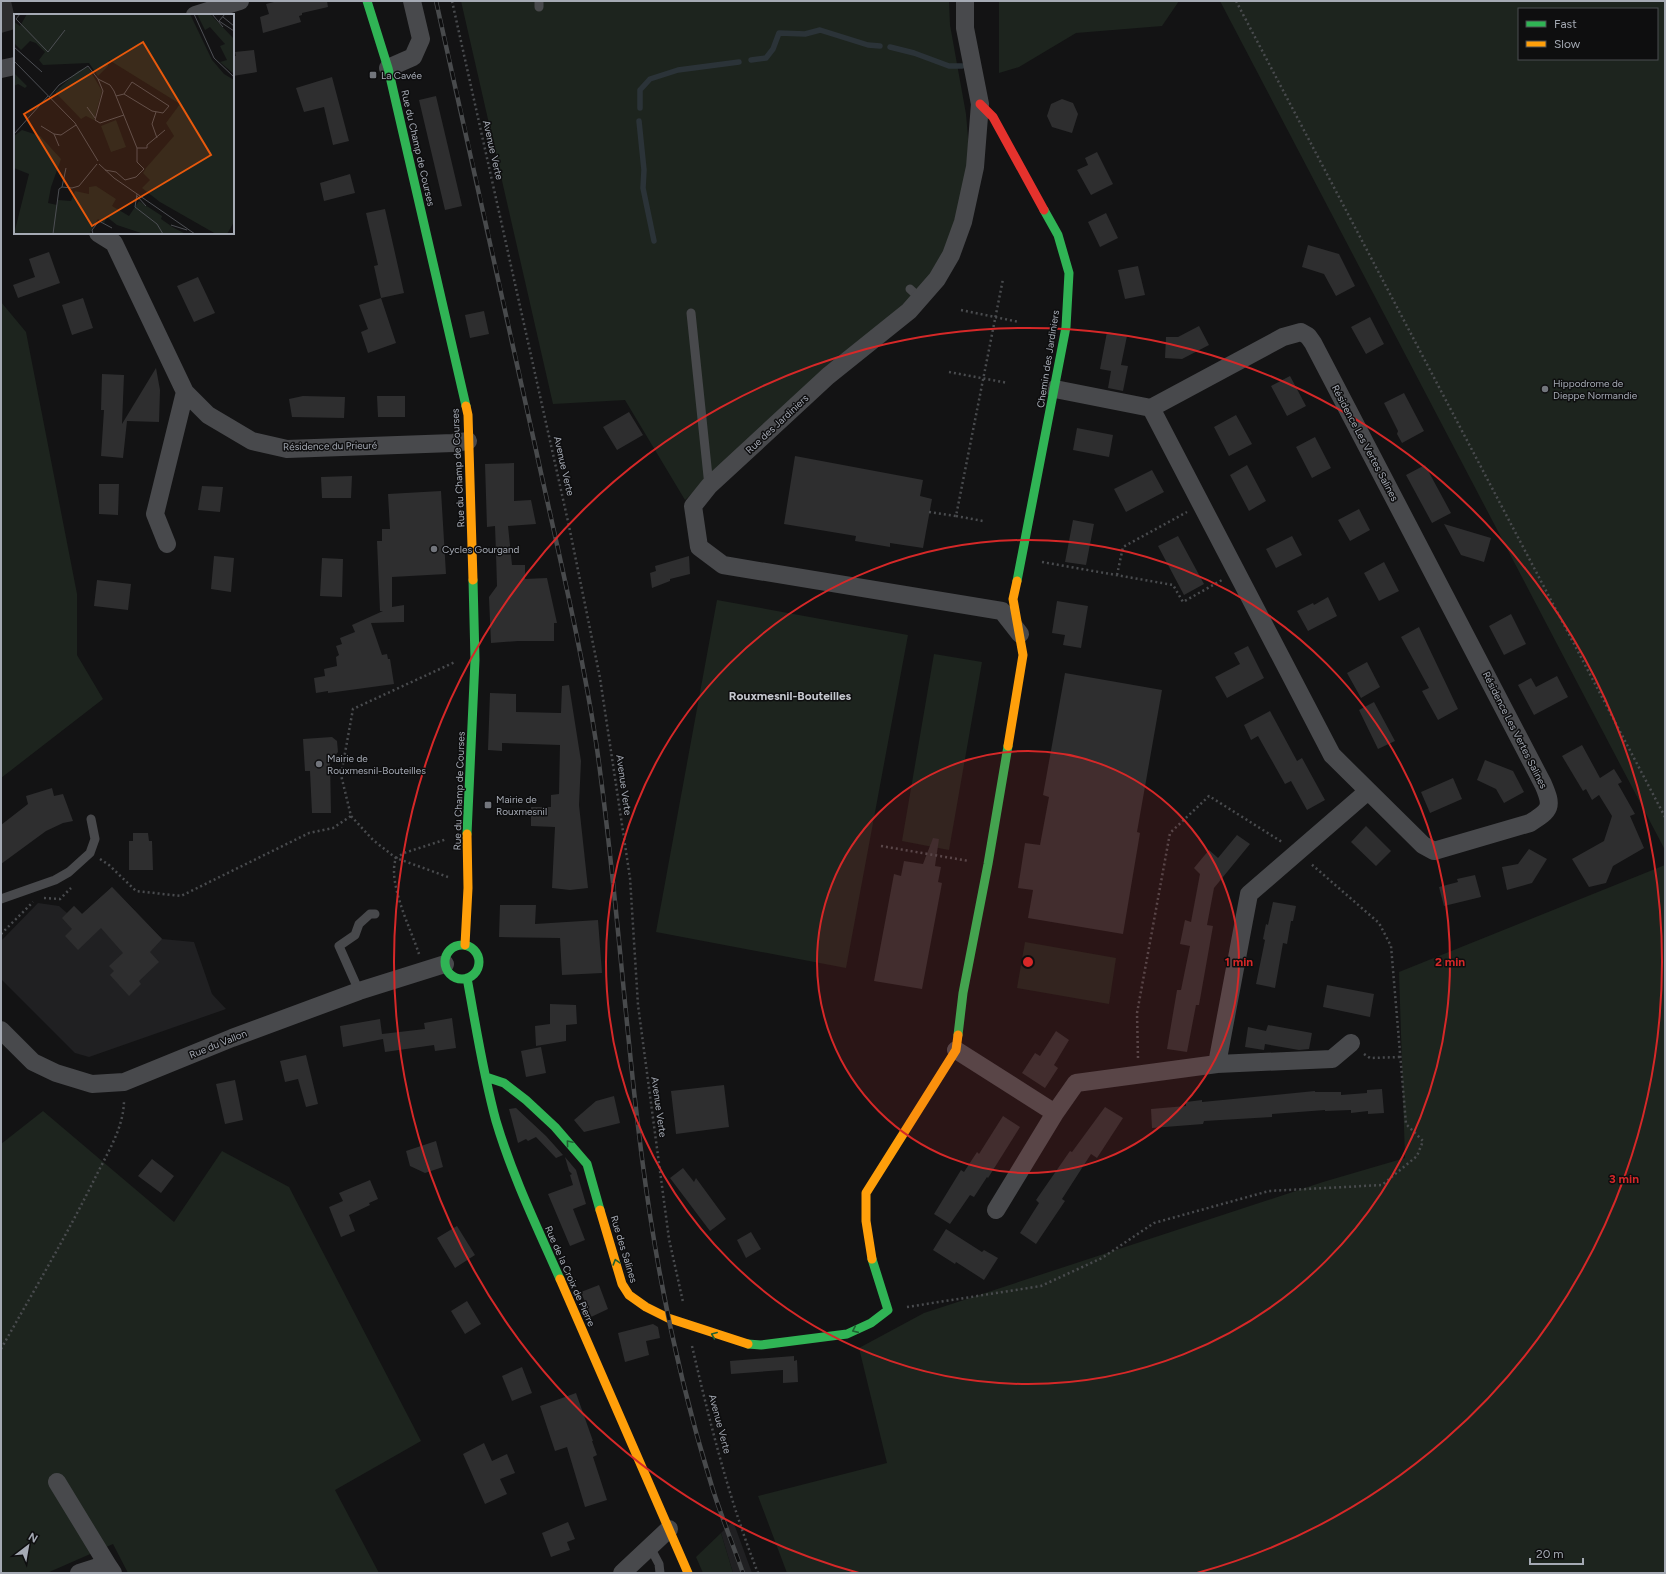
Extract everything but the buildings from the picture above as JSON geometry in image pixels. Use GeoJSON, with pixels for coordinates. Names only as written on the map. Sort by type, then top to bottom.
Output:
{"type":"FeatureCollection","features":[{"type":"Feature","properties":{"kind":"street"},"geometry":{"type":"LineString","coordinates":[[198,14],[240,1]]}},
{"type":"Feature","properties":{"kind":"street","name":"Rue du Champ de Courses"},"geometry":{"type":"LineString","coordinates":[[367,1],[388,68],[468,415],[472,522],[474,660],[467,835],[468,919],[465,945]]}},
{"type":"Feature","properties":{"kind":"street"},"geometry":{"type":"LineString","coordinates":[[388,68],[413,57],[421,39],[412,1]]}},
{"type":"Feature","properties":{"kind":"street","name":"Rue des Jardiniers"},"geometry":{"type":"LineString","coordinates":[[965,1],[964,28],[980,104],[975,167],[962,222],[951,255],[937,279],[915,294],[909,311],[828,376],[709,486],[693,506],[699,547],[723,566],[1002,611],[1012,622],[1021,636]]}},
{"type":"Feature","properties":{"kind":"street"},"geometry":{"type":"LineString","coordinates":[[1,70],[14,66]]}},
{"type":"Feature","properties":{"kind":"street","name":"Chemin des Jardiniers"},"geometry":{"type":"LineString","coordinates":[[956,1050],[963,993],[988,864],[1023,655],[1021,636],[1013,599],[1023,558],[1066,327],[1069,273],[1058,235],[993,117],[980,104]]}},
{"type":"Feature","properties":{"kind":"street","name":"Résidence du Prieuré"},"geometry":{"type":"LineString","coordinates":[[100,234],[114,243],[185,392],[208,415],[252,441],[287,449],[453,443],[468,441]]}},
{"type":"Feature","properties":{"kind":"street","name":"Résidence Les Vertes Salines"},"geometry":{"type":"LineString","coordinates":[[1300,332],[1308,336],[1350,413],[1544,784],[1550,799],[1549,808],[1542,816],[1530,823],[1434,851],[1423,845],[1332,755],[1151,408],[1284,337],[1300,332]]}},
{"type":"Feature","properties":{"kind":"street"},"geometry":{"type":"LineString","coordinates":[[1055,389],[1151,408]]}},
{"type":"Feature","properties":{"kind":"street"},"geometry":{"type":"LineString","coordinates":[[167,544],[155,514],[185,392]]}},
{"type":"Feature","properties":{"kind":"street"},"geometry":{"type":"LineString","coordinates":[[1217,1064],[1249,894],[1368,791]]}},
{"type":"Feature","properties":{"kind":"street"},"geometry":{"type":"LineString","coordinates":[[465,945],[474,951],[479,961],[476,971],[467,978],[455,977],[447,969],[445,964],[447,954],[450,949],[455,946],[465,945]]}},
{"type":"Feature","properties":{"kind":"street","name":"Rue du Vallon"},"geometry":{"type":"LineString","coordinates":[[1,1030],[33,1062],[56,1073],[92,1084],[124,1082],[232,1038],[360,991],[424,969],[445,964]]}},
{"type":"Feature","properties":{"kind":"street","name":"Rue de la Croix de Pierre"},"geometry":{"type":"LineString","coordinates":[[467,978],[486,1077],[502,1138],[531,1218],[688,1573]]}},
{"type":"Feature","properties":{"kind":"street"},"geometry":{"type":"LineString","coordinates":[[996,1210],[1055,1113],[1076,1084],[1217,1064],[1332,1059],[1352,1043]]}},
{"type":"Feature","properties":{"kind":"street"},"geometry":{"type":"LineString","coordinates":[[888,1310],[877,1282],[863,1210],[866,1193],[956,1050],[1055,1113]]}},
{"type":"Feature","properties":{"kind":"street","name":"Rue des Salines"},"geometry":{"type":"LineString","coordinates":[[486,1077],[504,1083],[526,1100],[555,1127],[587,1164],[625,1291],[636,1302],[646,1308],[743,1344],[761,1345],[847,1334],[871,1323],[888,1310]]}},
{"type":"Feature","properties":{"kind":"street"},"geometry":{"type":"LineString","coordinates":[[57,1482],[110,1568],[79,1573]]}},
{"type":"Feature","properties":{"kind":"street"},"geometry":{"type":"LineString","coordinates":[[622,1573],[669,1529]]}},
{"type":"Feature","properties":{"kind":"lane"},"geometry":{"type":"LineString","coordinates":[[691,313],[709,486]]}},
{"type":"Feature","properties":{"kind":"lane"},"geometry":{"type":"LineString","coordinates":[[1,898],[55,880],[68,872],[90,853],[95,838],[91,819]]}},
{"type":"Feature","properties":{"kind":"lane"},"geometry":{"type":"LineString","coordinates":[[360,991],[339,946],[355,935],[359,924],[370,914],[375,914]]}},
{"type":"Feature","properties":{"kind":"lane"},"geometry":{"type":"LineString","coordinates":[[650,1547],[659,1564],[660,1573]]}},
{"type":"Feature","properties":{"kind":"path","name":"Avenue Verte"},"geometry":{"type":"LineString","coordinates":[[452,1],[566,510],[600,678],[630,878],[638,1005],[669,1239],[687,1324],[712,1426],[732,1495],[758,1573]]}},
{"type":"Feature","properties":{"kind":"path"},"geometry":{"type":"LineString","coordinates":[[1236,1],[1665,817]]}},
{"type":"Feature","properties":{"kind":"path"},"geometry":{"type":"LineString","coordinates":[[956,516],[1003,279]]}},
{"type":"Feature","properties":{"kind":"path"},"geometry":{"type":"LineString","coordinates":[[961,310],[1019,322]]}},
{"type":"Feature","properties":{"kind":"path"},"geometry":{"type":"LineString","coordinates":[[949,372],[1008,383]]}},
{"type":"Feature","properties":{"kind":"path"},"geometry":{"type":"LineString","coordinates":[[1117,575],[1123,547],[1201,505]]}},
{"type":"Feature","properties":{"kind":"path"},"geometry":{"type":"LineString","coordinates":[[929,512],[983,521]]}},
{"type":"Feature","properties":{"kind":"path"},"geometry":{"type":"LineString","coordinates":[[1023,558],[1173,585],[1182,602],[1236,572]]}},
{"type":"Feature","properties":{"kind":"path"},"geometry":{"type":"LineString","coordinates":[[468,876],[454,880],[396,858],[373,840],[351,816],[341,775],[353,709],[463,658],[474,660]]}},
{"type":"Feature","properties":{"kind":"path"},"geometry":{"type":"LineString","coordinates":[[888,1310],[1041,1286],[1102,1258],[1154,1224],[1269,1191],[1382,1185],[1417,1156],[1423,1141],[1406,1124],[1391,946],[1379,923],[1298,852],[1209,796],[1170,833],[1137,1013],[1138,1075]]}},
{"type":"Feature","properties":{"kind":"path"},"geometry":{"type":"LineString","coordinates":[[90,853],[109,865],[136,891],[181,896],[309,833],[333,828],[351,816]]}},
{"type":"Feature","properties":{"kind":"path"},"geometry":{"type":"LineString","coordinates":[[424,969],[396,887],[393,866],[396,858],[404,853],[455,836],[467,835]]}},
{"type":"Feature","properties":{"kind":"path"},"geometry":{"type":"LineString","coordinates":[[881,846],[988,864]]}},
{"type":"Feature","properties":{"kind":"path"},"geometry":{"type":"LineString","coordinates":[[1352,1043],[1370,1058],[1401,1057]]}},
{"type":"Feature","properties":{"kind":"path"},"geometry":{"type":"LineString","coordinates":[[1,1349],[74,1220],[117,1134],[124,1110],[124,1082]]}},
{"type":"Feature","properties":{"kind":"shaded area"},"geometry":{"type":"Polygon","coordinates":[[[461,1],[949,1],[950,25],[966,114],[970,161],[948,246],[920,296],[826,368],[685,500],[625,400],[553,404],[461,1]]]}},
{"type":"Feature","properties":{"kind":"shaded area"},"geometry":{"type":"Polygon","coordinates":[[[999,1],[1179,1],[1162,26],[1076,33],[1019,67],[999,73],[999,1]]]}},
{"type":"Feature","properties":{"kind":"shaded area","name":"Hippodrome de Dieppe Normandie"},"geometry":{"type":"Polygon","coordinates":[[[1220,1],[1665,1],[1665,850],[1220,1]]]}},
{"type":"Feature","properties":{"kind":"shaded area"},"geometry":{"type":"Polygon","coordinates":[[[1,302],[26,332],[77,594],[77,655],[103,699],[1,778],[1,302]]]}},
{"type":"Feature","properties":{"kind":"shaded area"},"geometry":{"type":"Polygon","coordinates":[[[717,600],[908,635],[846,968],[656,932],[717,600]]]}},
{"type":"Feature","properties":{"kind":"shaded area"},"geometry":{"type":"Polygon","coordinates":[[[934,654],[982,662],[949,850],[902,841],[934,654]]]}},
{"type":"Feature","properties":{"kind":"shaded area"},"geometry":{"type":"Polygon","coordinates":[[[1665,865],[1665,1573],[787,1573],[758,1496],[887,1463],[859,1348],[924,1313],[1323,1182],[1405,1158],[1399,972],[1665,865]]]}},
{"type":"Feature","properties":{"kind":"shaded area"},"geometry":{"type":"Polygon","coordinates":[[[112,887],[162,939],[194,942],[212,994],[226,1009],[89,1057],[75,1053],[1,979],[1,941],[38,903],[59,906],[67,913],[74,906],[82,914],[112,887]]]}},
{"type":"Feature","properties":{"kind":"shaded area"},"geometry":{"type":"Polygon","coordinates":[[[1025,942],[1116,958],[1109,1004],[1017,988],[1025,942]]]}},
{"type":"Feature","properties":{"kind":"shaded area"},"geometry":{"type":"Polygon","coordinates":[[[43,1111],[174,1222],[222,1151],[289,1187],[421,1441],[335,1490],[379,1573],[128,1573],[113,1544],[47,1573],[1,1573],[1,1144],[43,1111]]]}},
{"type":"Feature","properties":{"kind":"shaded area"},"geometry":{"type":"Polygon","coordinates":[[[733,1521],[752,1573],[733,1573],[721,1533],[733,1521]]]}},
{"type":"Feature","properties":{"kind":"shaded area"},"geometry":{"type":"Polygon","coordinates":[[[721,1533],[733,1573],[703,1573],[696,1557],[721,1533]]]}},
{"type":"Feature","properties":{"kind":"waterway"},"geometry":{"type":"LineString","coordinates":[[751,60],[766,58],[773,49],[779,33],[805,34],[820,30],[868,45],[880,46]]}},
{"type":"Feature","properties":{"kind":"waterway"},"geometry":{"type":"LineString","coordinates":[[890,47],[914,53],[949,66],[962,66]]}},
{"type":"Feature","properties":{"kind":"waterway"},"geometry":{"type":"LineString","coordinates":[[640,108],[640,90],[650,79],[678,70],[739,62]]}},
{"type":"Feature","properties":{"kind":"waterway"},"geometry":{"type":"LineString","coordinates":[[639,121],[644,170],[643,188],[654,241]]}},
{"type":"Feature","properties":{"kind":"railway"},"geometry":{"type":"LineString","coordinates":[[436,1],[568,596],[590,705],[611,860],[628,1038],[642,1156],[650,1215],[662,1284],[676,1353],[693,1422],[716,1500],[743,1573]]}},
{"type":"Feature","properties":{"kind":"traffic: fast"},"geometry":{"type":"LineString","coordinates":[[367,1],[388,68],[466,406]]}},
{"type":"Feature","properties":{"kind":"traffic: fast"},"geometry":{"type":"LineString","coordinates":[[1017,581],[1066,327],[1069,273],[1058,235],[1044,210]]}},
{"type":"Feature","properties":{"kind":"traffic: fast"},"geometry":{"type":"LineString","coordinates":[[467,834],[475,660],[473,580]]}},
{"type":"Feature","properties":{"kind":"traffic: fast"},"geometry":{"type":"LineString","coordinates":[[958,1035],[963,993],[988,864],[1008,746]]}},
{"type":"Feature","properties":{"kind":"traffic: fast"},"geometry":{"type":"LineString","coordinates":[[462,945],[474,950],[479,962],[474,974],[462,979],[450,974],[445,962],[450,950],[462,945]]}},
{"type":"Feature","properties":{"kind":"traffic: fast"},"geometry":{"type":"LineString","coordinates":[[467,978],[483,1068],[502,1141],[517,1181],[560,1279]]}},
{"type":"Feature","properties":{"kind":"traffic: fast"},"geometry":{"type":"LineString","coordinates":[[486,1077],[504,1083],[526,1100],[555,1127],[587,1164],[600,1210]]}},
{"type":"Feature","properties":{"kind":"traffic: fast"},"geometry":{"type":"LineString","coordinates":[[748,1344],[761,1345],[847,1334],[871,1323],[888,1310],[872,1259]]}},
{"type":"Feature","properties":{"kind":"traffic: slow"},"geometry":{"type":"LineString","coordinates":[[466,406],[468,415],[473,580]]}},
{"type":"Feature","properties":{"kind":"traffic: slow"},"geometry":{"type":"LineString","coordinates":[[1008,746],[1023,655],[1013,599],[1017,581]]}},
{"type":"Feature","properties":{"kind":"traffic: slow"},"geometry":{"type":"LineString","coordinates":[[465,945],[468,888],[467,834]]}},
{"type":"Feature","properties":{"kind":"traffic: slow"},"geometry":{"type":"LineString","coordinates":[[872,1259],[866,1221],[866,1193],[956,1050],[958,1035]]}},
{"type":"Feature","properties":{"kind":"traffic: slow"},"geometry":{"type":"LineString","coordinates":[[600,1210],[622,1284],[629,1295],[646,1307],[668,1318],[748,1344]]}},
{"type":"Feature","properties":{"kind":"traffic: slow"},"geometry":{"type":"LineString","coordinates":[[560,1279],[688,1573]]}},
{"type":"Feature","properties":{"kind":"traffic: jam"},"geometry":{"type":"LineString","coordinates":[[980,104],[993,117],[1044,210]]}},
{"type":"Feature","properties":{"kind":"place","name":"La Cavée"},"geometry":{"type":"Point","coordinates":[373,75]}},
{"type":"Feature","properties":{"kind":"place","name":"Hippodrome de Dieppe Normandie"},"geometry":{"type":"Point","coordinates":[1545,389]}},
{"type":"Feature","properties":{"kind":"place","name":"Cycles Gourgand"},"geometry":{"type":"Point","coordinates":[434,549]}},
{"type":"Feature","properties":{"kind":"place","name":"Mairie de Rouxmesnil-Bouteilles"},"geometry":{"type":"Point","coordinates":[319,764]}},
{"type":"Feature","properties":{"kind":"place","name":"Mairie de Rouxmesnil"},"geometry":{"type":"Point","coordinates":[488,805]}},
{"type":"Feature","properties":{"kind":"district","name":"Rouxmesnil-Bouteilles"},"geometry":{"type":"Point","coordinates":[790,696]}}]}
